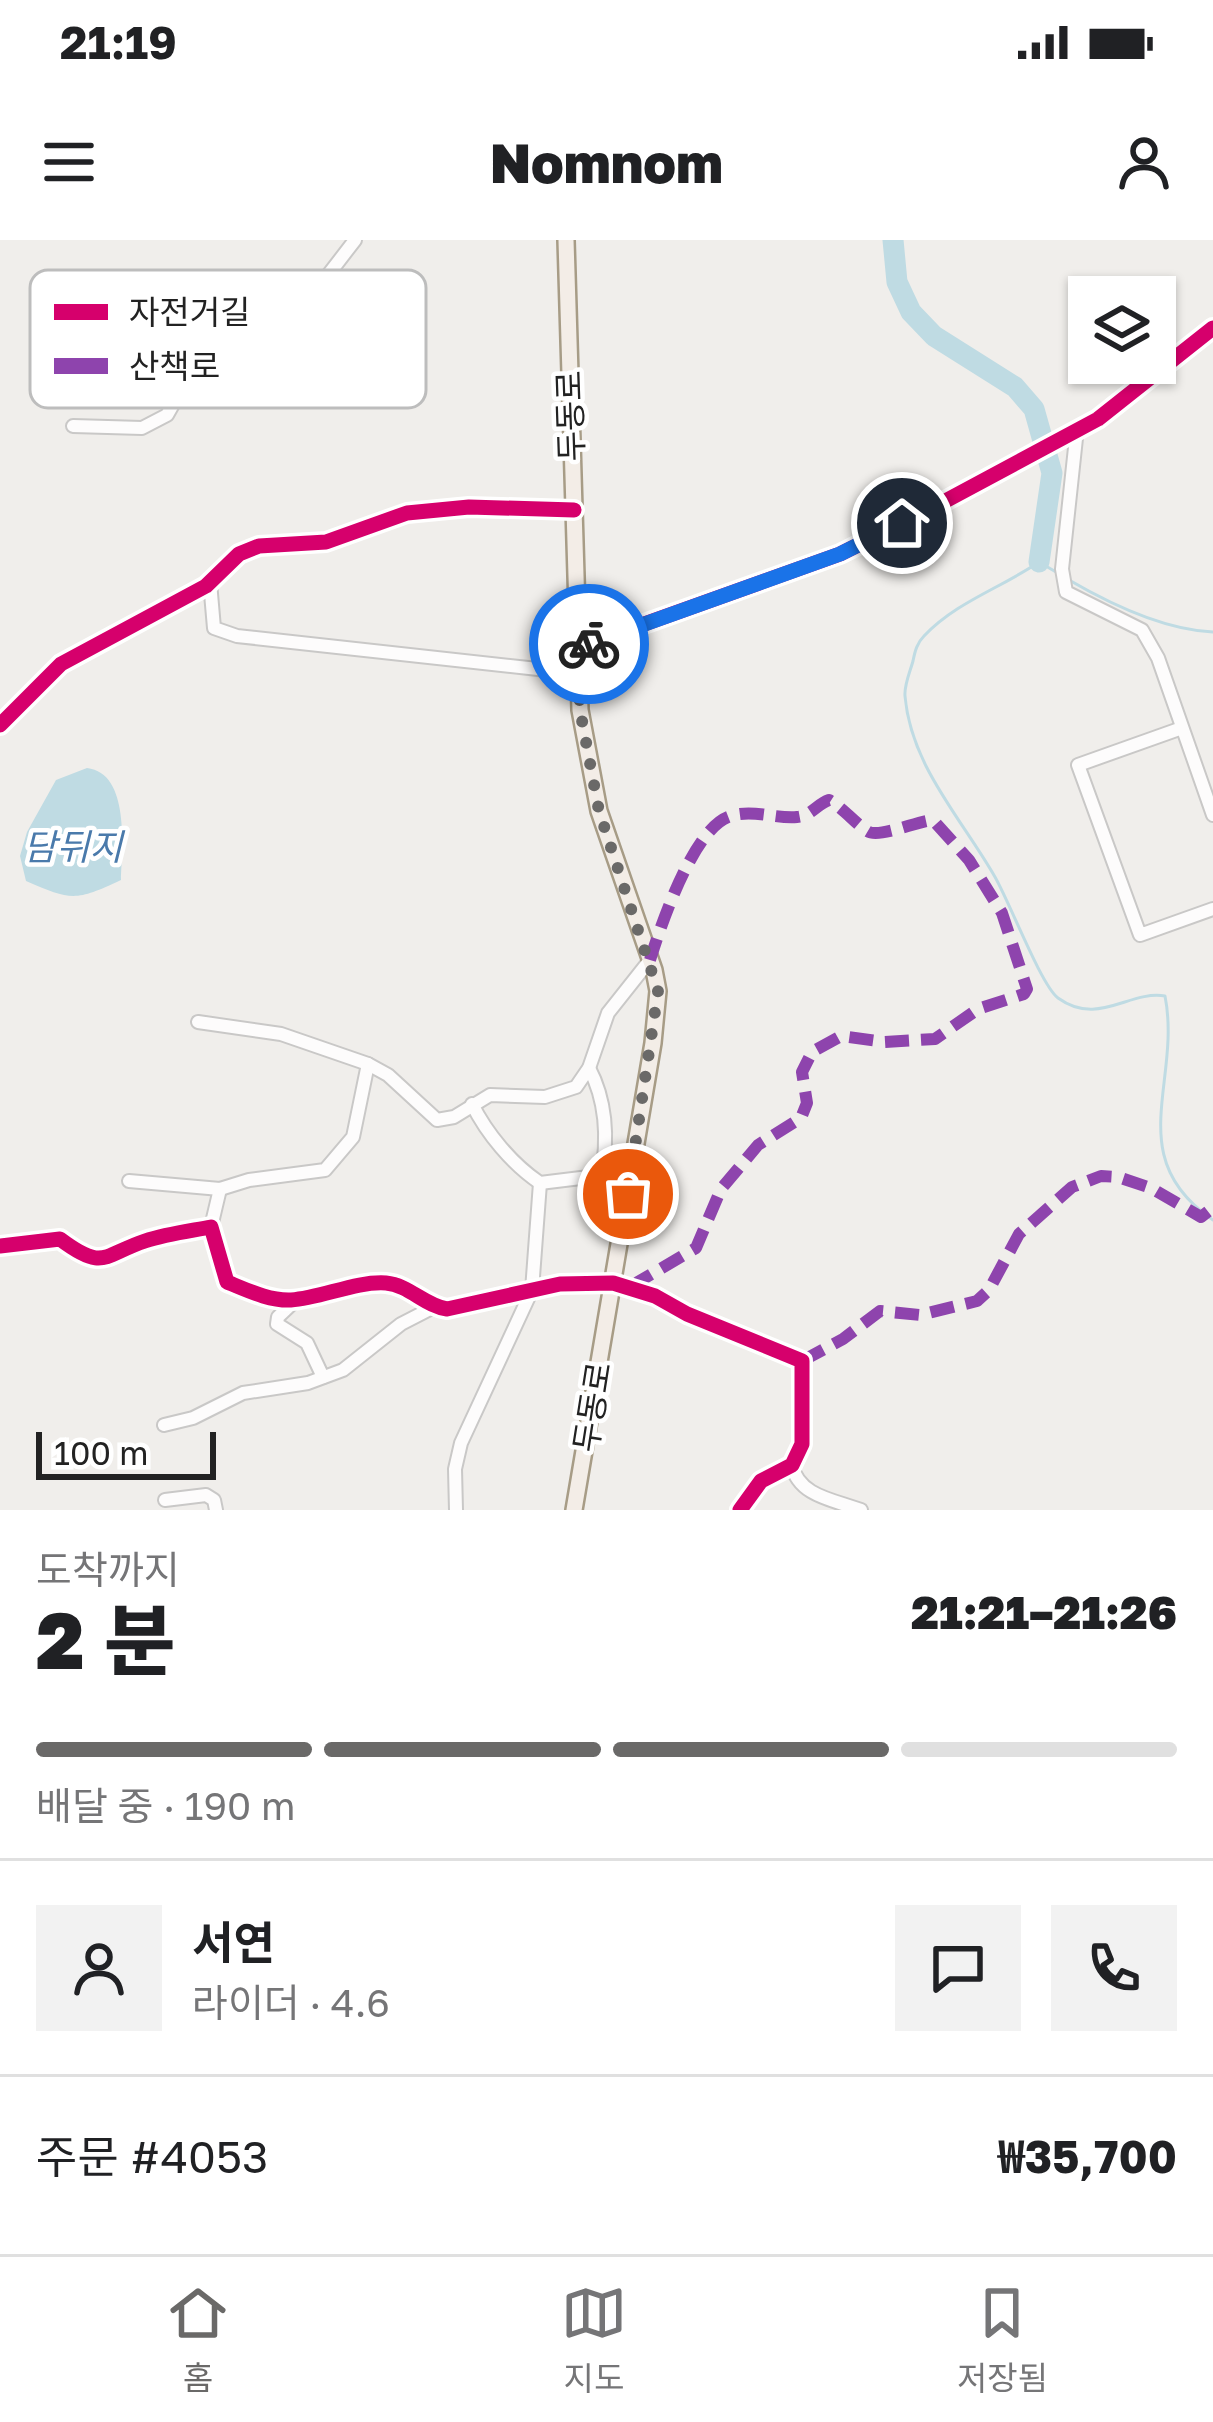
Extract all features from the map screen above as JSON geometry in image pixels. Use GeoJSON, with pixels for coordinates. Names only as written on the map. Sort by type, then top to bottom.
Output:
{"type":"FeatureCollection","features":[{"type":"Feature","properties":{"kind":"main road","name":"두동로"},"geometry":{"type":"LineString","coordinates":[[566,240],[580,710],[599,811],[658,991],[574,1510]]}},
{"type":"Feature","properties":{"kind":"street"},"geometry":{"type":"LineString","coordinates":[[332,270],[355,240]]}},
{"type":"Feature","properties":{"kind":"street"},"geometry":{"type":"LineString","coordinates":[[210,582],[214,628],[237,636],[547,670],[840,554],[1072,432],[1152,380],[1213,328]]}},
{"type":"Feature","properties":{"kind":"street"},"geometry":{"type":"LineString","coordinates":[[73,426],[142,428],[171,408]]}},
{"type":"Feature","properties":{"kind":"street"},"geometry":{"type":"LineString","coordinates":[[1072,432],[1063,569],[1066,592],[1142,630],[1158,658],[1213,815]]}},
{"type":"Feature","properties":{"kind":"street"},"geometry":{"type":"LineString","coordinates":[[0,725],[61,664],[210,582],[239,554],[259,546],[326,542],[407,513],[469,507],[574,510]]}},
{"type":"Feature","properties":{"kind":"street"},"geometry":{"type":"LineString","coordinates":[[1182,728],[1078,765],[1140,935],[1213,909]]}},
{"type":"Feature","properties":{"kind":"street"},"geometry":{"type":"LineString","coordinates":[[199,1022],[281,1034],[368,1064],[388,1075],[437,1120],[454,1117],[490,1095],[544,1097],[576,1087],[589,1069],[608,1013],[650,960]]}},
{"type":"Feature","properties":{"kind":"street"},"geometry":{"type":"LineString","coordinates":[[129,1180],[220,1189],[331,1167],[355,1130],[368,1064]]}},
{"type":"Feature","properties":{"kind":"street"},"geometry":{"type":"LineString","coordinates":[[589,1069],[599,1089],[607,1148],[601,1179]]}},
{"type":"Feature","properties":{"kind":"street"},"geometry":{"type":"LineString","coordinates":[[472,1104],[482,1124],[540,1183],[601,1179],[628,1194]]}},
{"type":"Feature","properties":{"kind":"street"},"geometry":{"type":"LineString","coordinates":[[456,1510],[454,1469],[461,1443],[532,1290],[540,1183]]}},
{"type":"Feature","properties":{"kind":"street"},"geometry":{"type":"LineString","coordinates":[[220,1189],[211,1227],[227,1282],[271,1298],[298,1299],[388,1283],[447,1310],[560,1284],[613,1283],[655,1296],[802,1361],[802,1444],[791,1465],[761,1480],[740,1510]]}},
{"type":"Feature","properties":{"kind":"street"},"geometry":{"type":"LineString","coordinates":[[0,1246],[60,1239],[81,1254],[109,1258],[143,1241],[211,1227]]}},
{"type":"Feature","properties":{"kind":"street"},"geometry":{"type":"LineString","coordinates":[[298,1299],[278,1317],[278,1324],[307,1343],[323,1378]]}},
{"type":"Feature","properties":{"kind":"street"},"geometry":{"type":"LineString","coordinates":[[164,1425],[193,1418],[243,1393],[343,1370],[401,1324],[434,1307]]}},
{"type":"Feature","properties":{"kind":"street"},"geometry":{"type":"LineString","coordinates":[[791,1465],[794,1478],[807,1490],[861,1510]]}},
{"type":"Feature","properties":{"kind":"street"},"geometry":{"type":"LineString","coordinates":[[165,1500],[206,1495],[214,1500],[216,1510]]}},
{"type":"Feature","properties":{"kind":"water","name":"담뒤지"},"geometry":{"type":"Polygon","coordinates":[[[87,768],[101,773],[117,797],[121,880],[83,895],[64,895],[26,881],[20,856],[27,832],[56,780],[87,768]]]}},
{"type":"Feature","properties":{"kind":"waterway"},"geometry":{"type":"LineString","coordinates":[[893,240],[897,282],[911,312],[934,336],[1015,387],[1034,409],[1052,473],[1039,562]]}},
{"type":"Feature","properties":{"kind":"waterway"},"geometry":{"type":"LineString","coordinates":[[1056,572],[1039,562],[964,604],[924,636],[905,687],[909,721],[927,769],[995,877],[1043,977],[1058,998],[1073,1006],[1100,1009],[1165,996],[1168,1028],[1162,1144],[1169,1171],[1185,1196],[1213,1220]]}},
{"type":"Feature","properties":{"kind":"waterway"},"geometry":{"type":"LineString","coordinates":[[1069,580],[1139,615],[1213,632]]}},
{"type":"Feature","properties":{"kind":"marked path"},"geometry":{"type":"LineString","coordinates":[[634,1290],[638,1282],[696,1248],[721,1189],[758,1145],[801,1118],[807,1103],[802,1072],[812,1052],[841,1036],[885,1042],[935,1039],[978,1009],[1027,989],[1002,913],[969,860],[933,820],[872,833],[829,800],[802,816],[739,814],[717,824],[681,879],[650,960]]}},
{"type":"Feature","properties":{"kind":"marked path"},"geometry":{"type":"LineString","coordinates":[[802,1361],[843,1339],[880,1311],[920,1315],[977,1301],[989,1290],[1019,1234],[1072,1187],[1101,1176],[1151,1188],[1201,1217],[1213,1212]]}},
{"type":"Feature","properties":{"kind":"cycle path"},"geometry":{"type":"LineString","coordinates":[[577,648],[840,554],[934,507],[1098,419],[1213,328]]}},
{"type":"Feature","properties":{"kind":"cycle path"},"geometry":{"type":"LineString","coordinates":[[0,725],[61,664],[206,586],[239,554],[259,546],[326,542],[407,513],[469,507],[574,510]]}},
{"type":"Feature","properties":{"kind":"cycle path"},"geometry":{"type":"LineString","coordinates":[[0,1246],[60,1239],[86,1255],[103,1258],[153,1239],[211,1227],[227,1282],[275,1299],[303,1299],[374,1283],[394,1285],[447,1309],[560,1284],[613,1283],[655,1296],[802,1361],[802,1444],[792,1465],[761,1481],[740,1510]]}},
{"type":"Feature","properties":{"kind":"way so far"},"geometry":{"type":"LineString","coordinates":[[589,644],[577,648],[580,710],[590,769],[599,811],[658,991],[628,1194]]}},
{"type":"Feature","properties":{"kind":"route"},"geometry":{"type":"LineString","coordinates":[[589,644],[840,554],[902,523]]}}]}
